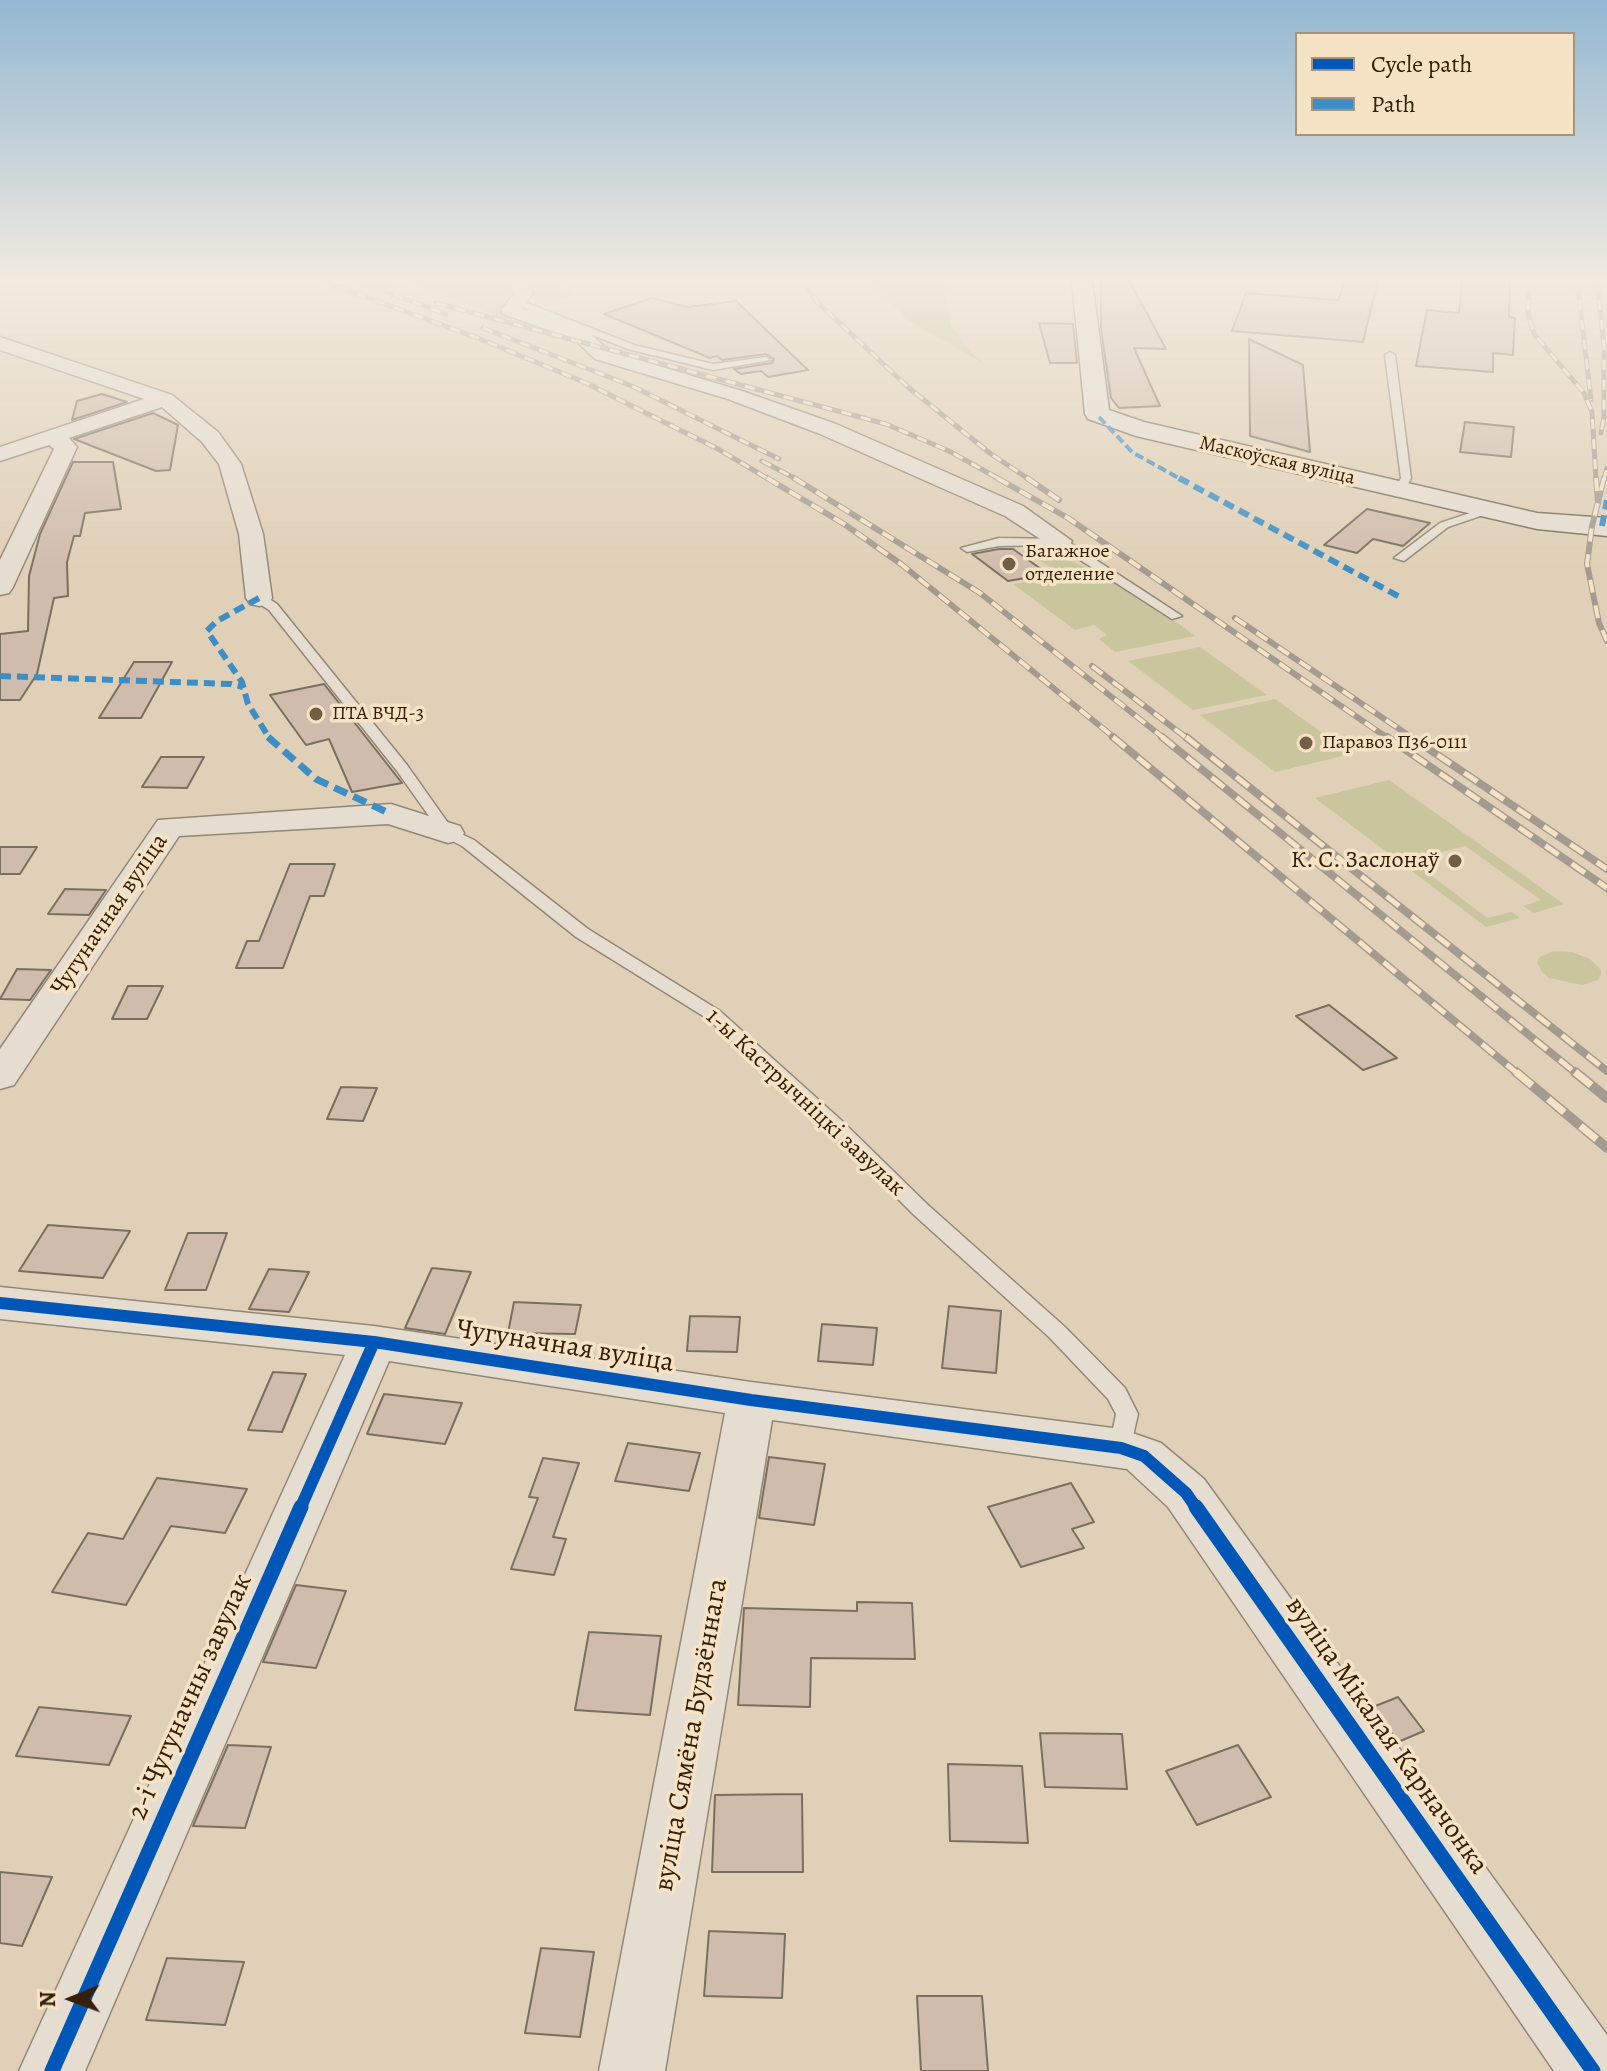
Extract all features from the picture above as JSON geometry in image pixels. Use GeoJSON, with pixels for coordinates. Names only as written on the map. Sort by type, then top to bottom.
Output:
{"type":"FeatureCollection","features":[{"type":"Feature","properties":{"kind":"street","name":"1-ы Кастрычніцкі завулак"},"geometry":{"type":"LineString","coordinates":[[99,377],[165,399],[210,437],[230,464],[251,534],[259,598]]}},
{"type":"Feature","properties":{"kind":"street"},"geometry":{"type":"LineString","coordinates":[[674,377],[828,429],[1014,511],[1060,541]]}},
{"type":"Feature","properties":{"kind":"street","name":"Маскоўская вуліца"},"geometry":{"type":"LineString","coordinates":[[1093,377],[1097,414],[1136,428],[1537,521],[1599,526]]}},
{"type":"Feature","properties":{"kind":"street"},"geometry":{"type":"LineString","coordinates":[[0,454],[165,399]]}},
{"type":"Feature","properties":{"kind":"street"},"geometry":{"type":"LineString","coordinates":[[0,587],[66,447],[53,437]]}},
{"type":"Feature","properties":{"kind":"street","name":"Чугуначная вуліца"},"geometry":{"type":"LineString","coordinates":[[0,1077],[169,827],[391,814],[448,833]]}},
{"type":"Feature","properties":{"kind":"street","name":"Чугуначная вуліца"},"geometry":{"type":"LineString","coordinates":[[0,1303],[374,1342],[751,1400],[1121,1448]]}},
{"type":"Feature","properties":{"kind":"street","name":"2-і Чугуначны завулак"},"geometry":{"type":"LineString","coordinates":[[52,2071],[374,1342]]}},
{"type":"Feature","properties":{"kind":"street","name":"вуліца Сямёна Будзённага"},"geometry":{"type":"LineString","coordinates":[[632,2071],[751,1400]]}},
{"type":"Feature","properties":{"kind":"street","name":"вуліца Мікалая Карначонка"},"geometry":{"type":"LineString","coordinates":[[1121,1448],[1144,1456],[1186,1493],[1593,2071]]}},
{"type":"Feature","properties":{"kind":"lane"},"geometry":{"type":"LineString","coordinates":[[1393,377],[1406,478],[1400,490]]}},
{"type":"Feature","properties":{"kind":"lane"},"geometry":{"type":"LineString","coordinates":[[1400,558],[1444,525],[1488,510]]}},
{"type":"Feature","properties":{"kind":"lane"},"geometry":{"type":"LineString","coordinates":[[967,548],[999,542],[1060,541],[1176,616]]}},
{"type":"Feature","properties":{"kind":"lane","name":"1-ы Кастрычніцкі завулак"},"geometry":{"type":"LineString","coordinates":[[259,598],[273,607],[402,768],[448,833],[468,843],[582,933],[714,1015],[1057,1332],[1117,1394],[1127,1414],[1121,1448]]}},
{"type":"Feature","properties":{"kind":"shaded area"},"geometry":{"type":"Polygon","coordinates":[[[1038,547],[1124,583],[1195,636],[1115,652],[1099,639],[1107,635],[1094,625],[1075,630],[1013,584],[1064,575],[1022,551],[1038,547]]]}},
{"type":"Feature","properties":{"kind":"shaded area"},"geometry":{"type":"Polygon","coordinates":[[[1200,647],[1267,695],[1193,710],[1128,661],[1200,647]]]}},
{"type":"Feature","properties":{"kind":"shaded area"},"geometry":{"type":"Polygon","coordinates":[[[1275,699],[1352,754],[1275,772],[1200,715],[1275,699]]]}},
{"type":"Feature","properties":{"kind":"shaded area"},"geometry":{"type":"Polygon","coordinates":[[[1389,780],[1564,904],[1534,913],[1523,906],[1541,900],[1465,846],[1411,860],[1487,918],[1512,912],[1520,918],[1486,927],[1315,798],[1389,780]]]}},
{"type":"Feature","properties":{"kind":"shaded area"},"geometry":{"type":"Polygon","coordinates":[[[1553,951],[1572,952],[1590,959],[1601,970],[1601,975],[1598,980],[1582,985],[1549,978],[1537,962],[1540,957],[1553,951]]]}},
{"type":"Feature","properties":{"kind":"building"},"geometry":{"type":"Polygon","coordinates":[[[1108,377],[1147,377],[1160,406],[1119,408],[1111,398],[1108,377]]]}},
{"type":"Feature","properties":{"kind":"building"},"geometry":{"type":"Polygon","coordinates":[[[1249,377],[1304,377],[1310,452],[1250,436],[1249,377]]]}},
{"type":"Feature","properties":{"kind":"building"},"geometry":{"type":"Polygon","coordinates":[[[102,394],[127,402],[72,420],[77,401],[102,394]]]}},
{"type":"Feature","properties":{"kind":"building"},"geometry":{"type":"Polygon","coordinates":[[[153,413],[178,425],[170,470],[156,471],[74,439],[153,413]]]}},
{"type":"Feature","properties":{"kind":"building"},"geometry":{"type":"Polygon","coordinates":[[[1465,422],[1514,427],[1511,457],[1460,452],[1465,422]]]}},
{"type":"Feature","properties":{"kind":"building"},"geometry":{"type":"Polygon","coordinates":[[[73,462],[113,462],[121,509],[85,513],[80,536],[74,536],[67,562],[68,596],[54,598],[37,674],[20,700],[0,700],[0,634],[28,631],[29,576],[40,534],[73,462]]]}},
{"type":"Feature","properties":{"kind":"building"},"geometry":{"type":"Polygon","coordinates":[[[1367,509],[1430,523],[1403,546],[1373,539],[1357,553],[1324,545],[1367,509]]]}},
{"type":"Feature","properties":{"kind":"building","name":"Багажное отделение"},"geometry":{"type":"Polygon","coordinates":[[[1013,549],[1048,574],[1008,581],[972,554],[1013,549]]]}},
{"type":"Feature","properties":{"kind":"building"},"geometry":{"type":"Polygon","coordinates":[[[134,662],[172,662],[141,718],[99,718],[134,662]]]}},
{"type":"Feature","properties":{"kind":"building"},"geometry":{"type":"Polygon","coordinates":[[[324,684],[402,783],[352,792],[329,739],[306,745],[270,695],[324,684]]]}},
{"type":"Feature","properties":{"kind":"building"},"geometry":{"type":"Polygon","coordinates":[[[161,757],[204,757],[187,788],[142,787],[161,757]]]}},
{"type":"Feature","properties":{"kind":"building"},"geometry":{"type":"Polygon","coordinates":[[[0,847],[37,847],[20,874],[0,874],[0,847]]]}},
{"type":"Feature","properties":{"kind":"building"},"geometry":{"type":"Polygon","coordinates":[[[290,864],[335,864],[324,896],[310,896],[283,968],[236,968],[247,941],[259,941],[290,864]]]}},
{"type":"Feature","properties":{"kind":"building"},"geometry":{"type":"Polygon","coordinates":[[[65,889],[106,890],[89,915],[48,914],[65,889]]]}},
{"type":"Feature","properties":{"kind":"building"},"geometry":{"type":"Polygon","coordinates":[[[17,969],[51,970],[30,1000],[0,999],[17,969]]]}},
{"type":"Feature","properties":{"kind":"building"},"geometry":{"type":"Polygon","coordinates":[[[128,986],[163,986],[147,1019],[112,1019],[128,986]]]}},
{"type":"Feature","properties":{"kind":"building"},"geometry":{"type":"Polygon","coordinates":[[[1329,1005],[1397,1058],[1363,1070],[1296,1016],[1329,1005]]]}},
{"type":"Feature","properties":{"kind":"building"},"geometry":{"type":"Polygon","coordinates":[[[341,1087],[377,1088],[363,1121],[327,1119],[341,1087]]]}},
{"type":"Feature","properties":{"kind":"building"},"geometry":{"type":"Polygon","coordinates":[[[48,1225],[130,1231],[103,1278],[19,1271],[48,1225]]]}},
{"type":"Feature","properties":{"kind":"building"},"geometry":{"type":"Polygon","coordinates":[[[188,1233],[227,1233],[206,1290],[165,1290],[188,1233]]]}},
{"type":"Feature","properties":{"kind":"building"},"geometry":{"type":"Polygon","coordinates":[[[432,1268],[471,1272],[445,1334],[405,1328],[432,1268]]]}},
{"type":"Feature","properties":{"kind":"building"},"geometry":{"type":"Polygon","coordinates":[[[269,1269],[309,1272],[289,1312],[249,1309],[269,1269]]]}},
{"type":"Feature","properties":{"kind":"building"},"geometry":{"type":"Polygon","coordinates":[[[514,1302],[581,1305],[575,1334],[508,1333],[514,1302]]]}},
{"type":"Feature","properties":{"kind":"building"},"geometry":{"type":"Polygon","coordinates":[[[949,1306],[1001,1311],[996,1373],[942,1368],[949,1306]]]}},
{"type":"Feature","properties":{"kind":"building"},"geometry":{"type":"Polygon","coordinates":[[[690,1316],[740,1317],[737,1352],[687,1351],[690,1316]]]}},
{"type":"Feature","properties":{"kind":"building"},"geometry":{"type":"Polygon","coordinates":[[[822,1324],[877,1328],[873,1365],[818,1361],[822,1324]]]}},
{"type":"Feature","properties":{"kind":"building"},"geometry":{"type":"Polygon","coordinates":[[[273,1372],[306,1374],[282,1432],[248,1430],[273,1372]]]}},
{"type":"Feature","properties":{"kind":"building"},"geometry":{"type":"Polygon","coordinates":[[[384,1394],[462,1403],[445,1444],[367,1434],[384,1394]]]}},
{"type":"Feature","properties":{"kind":"building"},"geometry":{"type":"Polygon","coordinates":[[[628,1443],[700,1453],[689,1491],[615,1481],[628,1443]]]}},
{"type":"Feature","properties":{"kind":"building"},"geometry":{"type":"Polygon","coordinates":[[[769,1457],[825,1464],[814,1525],[759,1518],[769,1457]]]}},
{"type":"Feature","properties":{"kind":"building"},"geometry":{"type":"Polygon","coordinates":[[[543,1458],[579,1463],[553,1537],[566,1539],[554,1575],[511,1569],[538,1498],[529,1497],[543,1458]]]}},
{"type":"Feature","properties":{"kind":"building"},"geometry":{"type":"Polygon","coordinates":[[[157,1478],[247,1489],[225,1533],[171,1526],[126,1605],[52,1592],[88,1533],[123,1539],[157,1478]]]}},
{"type":"Feature","properties":{"kind":"building"},"geometry":{"type":"Polygon","coordinates":[[[1071,1483],[1094,1522],[1072,1529],[1084,1548],[1021,1567],[988,1507],[1071,1483]]]}},
{"type":"Feature","properties":{"kind":"building"},"geometry":{"type":"Polygon","coordinates":[[[296,1585],[346,1591],[316,1668],[263,1662],[296,1585]]]}},
{"type":"Feature","properties":{"kind":"building"},"geometry":{"type":"Polygon","coordinates":[[[857,1602],[912,1603],[915,1659],[811,1658],[810,1707],[738,1705],[744,1608],[857,1611],[857,1602]]]}},
{"type":"Feature","properties":{"kind":"building"},"geometry":{"type":"Polygon","coordinates":[[[589,1632],[661,1636],[650,1715],[575,1710],[589,1632]]]}},
{"type":"Feature","properties":{"kind":"building"},"geometry":{"type":"Polygon","coordinates":[[[1398,1697],[1424,1731],[1398,1742],[1373,1707],[1398,1697]]]}},
{"type":"Feature","properties":{"kind":"building"},"geometry":{"type":"Polygon","coordinates":[[[39,1707],[131,1716],[109,1765],[16,1756],[39,1707]]]}},
{"type":"Feature","properties":{"kind":"building"},"geometry":{"type":"Polygon","coordinates":[[[1040,1733],[1122,1734],[1127,1789],[1045,1787],[1040,1733]]]}},
{"type":"Feature","properties":{"kind":"building"},"geometry":{"type":"Polygon","coordinates":[[[228,1745],[271,1747],[245,1828],[193,1826],[228,1745]]]}},
{"type":"Feature","properties":{"kind":"building"},"geometry":{"type":"Polygon","coordinates":[[[1238,1745],[1271,1797],[1197,1825],[1166,1771],[1238,1745]]]}},
{"type":"Feature","properties":{"kind":"building"},"geometry":{"type":"Polygon","coordinates":[[[948,1764],[1022,1766],[1028,1843],[950,1841],[948,1764]]]}},
{"type":"Feature","properties":{"kind":"building"},"geometry":{"type":"Polygon","coordinates":[[[802,1794],[803,1872],[712,1872],[715,1795],[802,1794]]]}},
{"type":"Feature","properties":{"kind":"building"},"geometry":{"type":"Polygon","coordinates":[[[0,1872],[52,1877],[22,1946],[0,1943],[0,1872]]]}},
{"type":"Feature","properties":{"kind":"building"},"geometry":{"type":"Polygon","coordinates":[[[709,1931],[785,1934],[782,1998],[704,1996],[709,1931]]]}},
{"type":"Feature","properties":{"kind":"building"},"geometry":{"type":"Polygon","coordinates":[[[541,1948],[594,1952],[580,2037],[525,2033],[541,1948]]]}},
{"type":"Feature","properties":{"kind":"building"},"geometry":{"type":"Polygon","coordinates":[[[167,1958],[244,1962],[225,2025],[146,2020],[167,1958]]]}},
{"type":"Feature","properties":{"kind":"building"},"geometry":{"type":"Polygon","coordinates":[[[917,1996],[982,1996],[988,2071],[921,2071],[917,1996]]]}},
{"type":"Feature","properties":{"kind":"railway"},"geometry":{"type":"LineString","coordinates":[[571,377],[718,449],[770,480]]}},
{"type":"Feature","properties":{"kind":"railway"},"geometry":{"type":"LineString","coordinates":[[608,377],[779,459]]}},
{"type":"Feature","properties":{"kind":"railway"},"geometry":{"type":"LineString","coordinates":[[710,377],[886,424],[949,451],[1001,480]]}},
{"type":"Feature","properties":{"kind":"railway"},"geometry":{"type":"LineString","coordinates":[[897,377],[991,454],[1027,478]]}},
{"type":"Feature","properties":{"kind":"railway"},"geometry":{"type":"LineString","coordinates":[[1570,377],[1584,393],[1592,412],[1596,480]]}},
{"type":"Feature","properties":{"kind":"railway"},"geometry":{"type":"LineString","coordinates":[[1588,377],[1591,400]]}},
{"type":"Feature","properties":{"kind":"railway"},"geometry":{"type":"LineString","coordinates":[[1601,433],[1604,377]]}},
{"type":"Feature","properties":{"kind":"railway"},"geometry":{"type":"LineString","coordinates":[[762,461],[798,480]]}},
{"type":"Feature","properties":{"kind":"railway"},"geometry":{"type":"LineString","coordinates":[[1604,480],[1607,468]]}},
{"type":"Feature","properties":{"kind":"railway"},"geometry":{"type":"LineString","coordinates":[[767,478],[844,524],[901,564],[1116,739]]}},
{"type":"Feature","properties":{"kind":"railway"},"geometry":{"type":"LineString","coordinates":[[794,478],[980,593],[1165,739]]}},
{"type":"Feature","properties":{"kind":"railway"},"geometry":{"type":"LineString","coordinates":[[997,478],[1068,518],[1389,739]]}},
{"type":"Feature","properties":{"kind":"railway"},"geometry":{"type":"LineString","coordinates":[[1027,478],[1059,500]]}},
{"type":"Feature","properties":{"kind":"railway"},"geometry":{"type":"LineString","coordinates":[[1596,478],[1598,502]]}},
{"type":"Feature","properties":{"kind":"railway"},"geometry":{"type":"LineString","coordinates":[[1598,502],[1604,478]]}},
{"type":"Feature","properties":{"kind":"railway"},"geometry":{"type":"LineString","coordinates":[[1598,502],[1587,564],[1599,623],[1607,641]]}},
{"type":"Feature","properties":{"kind":"railway"},"geometry":{"type":"LineString","coordinates":[[1235,618],[1414,739]]}},
{"type":"Feature","properties":{"kind":"railway"},"geometry":{"type":"LineString","coordinates":[[1092,666],[1188,739]]}},
{"type":"Feature","properties":{"kind":"railway"},"geometry":{"type":"LineString","coordinates":[[1113,737],[1518,1074]]}},
{"type":"Feature","properties":{"kind":"railway"},"geometry":{"type":"LineString","coordinates":[[1162,737],[1577,1074]]}},
{"type":"Feature","properties":{"kind":"railway"},"geometry":{"type":"LineString","coordinates":[[1186,737],[1607,1071]]}},
{"type":"Feature","properties":{"kind":"railway"},"geometry":{"type":"LineString","coordinates":[[1387,737],[1607,888]]}},
{"type":"Feature","properties":{"kind":"railway"},"geometry":{"type":"LineString","coordinates":[[1411,737],[1607,869]]}},
{"type":"Feature","properties":{"kind":"railway"},"geometry":{"type":"LineString","coordinates":[[1516,1072],[1607,1148]]}},
{"type":"Feature","properties":{"kind":"railway"},"geometry":{"type":"LineString","coordinates":[[1575,1072],[1607,1098]]}},
{"type":"Feature","properties":{"kind":"marked path"},"geometry":{"type":"LineString","coordinates":[[1099,417],[1132,452],[1400,597]]}},
{"type":"Feature","properties":{"kind":"marked path"},"geometry":{"type":"LineString","coordinates":[[1602,526],[1607,500]]}},
{"type":"Feature","properties":{"kind":"marked path"},"geometry":{"type":"LineString","coordinates":[[259,598],[217,621],[207,631],[242,682],[248,704],[268,737],[316,779],[391,814]]}},
{"type":"Feature","properties":{"kind":"marked path"},"geometry":{"type":"LineString","coordinates":[[0,676],[231,684],[243,687]]}},
{"type":"Feature","properties":{"kind":"cycle path"},"geometry":{"type":"LineString","coordinates":[[0,1303],[374,1342],[751,1400],[1121,1448],[1144,1456],[1186,1493],[1593,2071]]}},
{"type":"Feature","properties":{"kind":"cycle path"},"geometry":{"type":"LineString","coordinates":[[52,2071],[374,1342]]}},
{"type":"Feature","properties":{"kind":"place","name":"Багажное отделение"},"geometry":{"type":"Point","coordinates":[1009,564]}},
{"type":"Feature","properties":{"kind":"place","name":"ПТА ВЧД-3"},"geometry":{"type":"Point","coordinates":[316,714]}},
{"type":"Feature","properties":{"kind":"place","name":"Паравоз П36-0111"},"geometry":{"type":"Point","coordinates":[1306,743]}},
{"type":"Feature","properties":{"kind":"place","name":"К. С. Заслонаў"},"geometry":{"type":"Point","coordinates":[1455,861]}}]}
